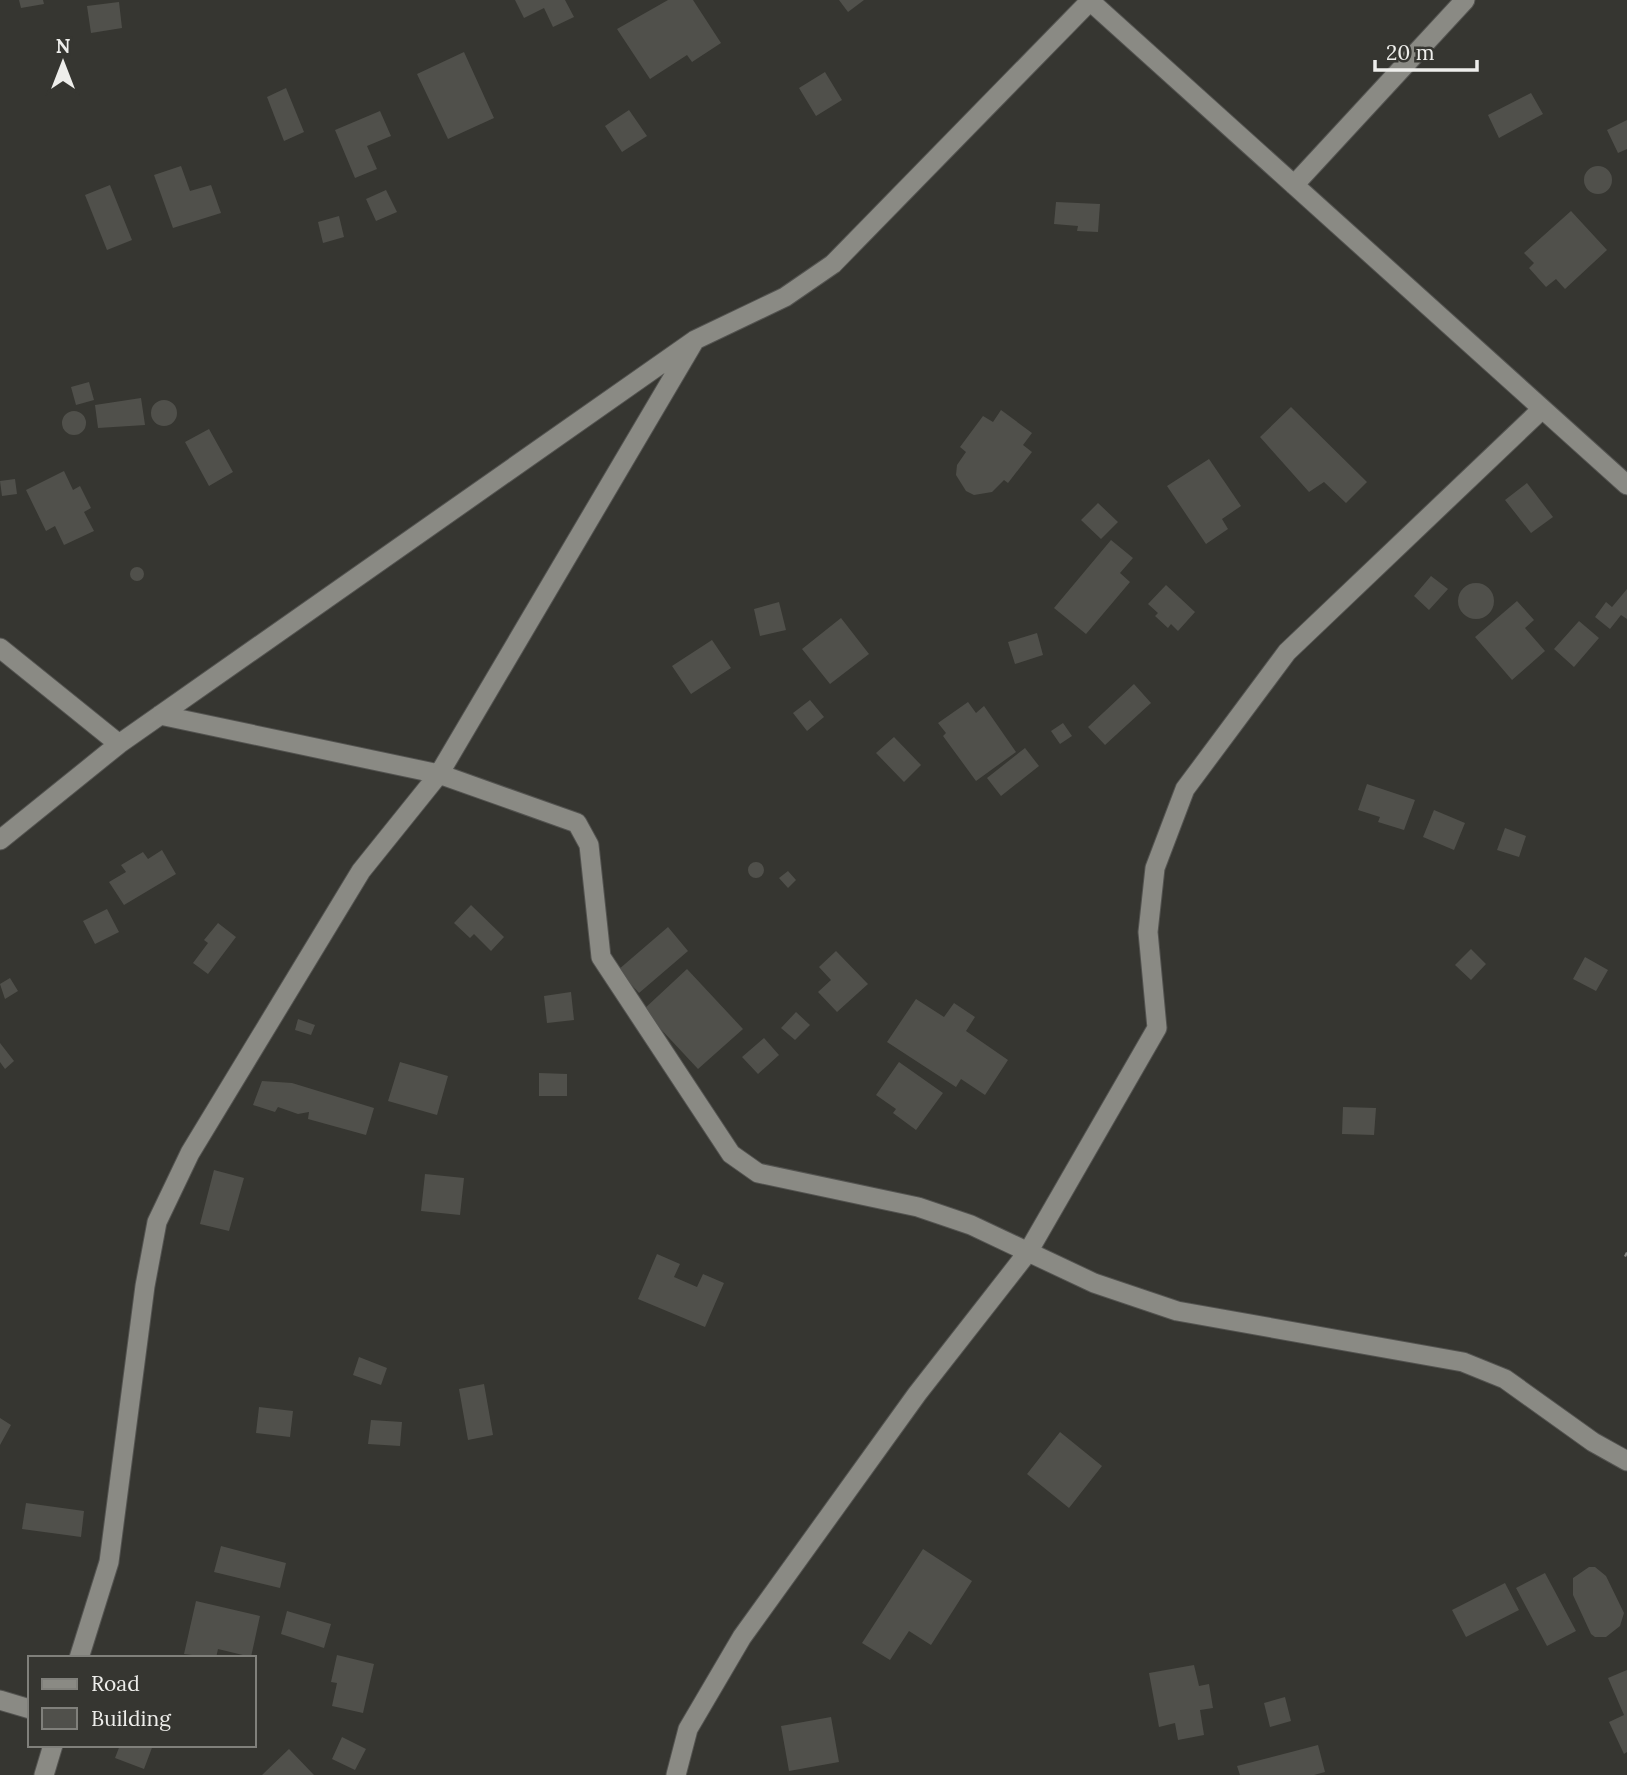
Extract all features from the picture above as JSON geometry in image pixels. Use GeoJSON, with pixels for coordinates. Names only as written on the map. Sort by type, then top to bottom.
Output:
{"type":"FeatureCollection","features":[{"type":"Feature","properties":{"kind":"street"},"geometry":{"type":"LineString","coordinates":[[0,840],[119,744],[695,340],[785,297],[833,264],[1091,0],[1627,485]]}},
{"type":"Feature","properties":{"kind":"street"},"geometry":{"type":"LineString","coordinates":[[1294,185],[1465,0]]}},
{"type":"Feature","properties":{"kind":"street"},"geometry":{"type":"LineString","coordinates":[[80,1656],[109,1562],[145,1286],[158,1222],[190,1153],[361,872],[439,774],[695,340]]}},
{"type":"Feature","properties":{"kind":"street"},"geometry":{"type":"LineString","coordinates":[[676,1775],[688,1729],[742,1637],[917,1394],[1028,1252],[1157,1028],[1148,932],[1155,867],[1185,789],[1287,652],[1541,410]]}},
{"type":"Feature","properties":{"kind":"street"},"geometry":{"type":"LineString","coordinates":[[0,648],[119,744]]}},
{"type":"Feature","properties":{"kind":"street"},"geometry":{"type":"LineString","coordinates":[[160,715],[439,774],[577,823],[586,834],[601,957],[731,1154],[758,1173],[918,1207],[971,1225],[1094,1283],[1177,1311],[1463,1362],[1504,1379],[1593,1442],[1627,1461]]}},
{"type":"Feature","properties":{"kind":"street"},"geometry":{"type":"LineString","coordinates":[[0,1700],[28,1708]]}},
{"type":"Feature","properties":{"kind":"street"},"geometry":{"type":"LineString","coordinates":[[44,1775],[52,1747]]}},
{"type":"Feature","properties":{"kind":"building"},"geometry":{"type":"Polygon","coordinates":[[[19,0],[43,0],[44,4],[21,8],[19,0]]]}},
{"type":"Feature","properties":{"kind":"building"},"geometry":{"type":"Polygon","coordinates":[[[515,0],[565,0],[574,17],[553,27],[544,8],[524,18],[515,0]]]}},
{"type":"Feature","properties":{"kind":"building"},"geometry":{"type":"Polygon","coordinates":[[[668,0],[693,0],[721,43],[692,62],[687,55],[650,79],[617,29],[668,0]]]}},
{"type":"Feature","properties":{"kind":"building"},"geometry":{"type":"Polygon","coordinates":[[[839,0],[864,0],[848,12],[839,0]]]}},
{"type":"Feature","properties":{"kind":"building"},"geometry":{"type":"Polygon","coordinates":[[[119,2],[122,28],[91,33],[87,6],[119,2]]]}},
{"type":"Feature","properties":{"kind":"building"},"geometry":{"type":"Polygon","coordinates":[[[464,52],[494,118],[448,139],[417,74],[464,52]]]}},
{"type":"Feature","properties":{"kind":"building"},"geometry":{"type":"Polygon","coordinates":[[[825,72],[842,100],[816,116],[799,88],[825,72]]]}},
{"type":"Feature","properties":{"kind":"building"},"geometry":{"type":"Polygon","coordinates":[[[286,88],[304,132],[284,141],[267,97],[286,88]]]}},
{"type":"Feature","properties":{"kind":"building"},"geometry":{"type":"Polygon","coordinates":[[[1531,93],[1543,114],[1499,138],[1488,115],[1531,93]]]}},
{"type":"Feature","properties":{"kind":"building"},"geometry":{"type":"Polygon","coordinates":[[[629,110],[647,136],[622,152],[605,126],[629,110]]]}},
{"type":"Feature","properties":{"kind":"building"},"geometry":{"type":"Polygon","coordinates":[[[380,111],[391,136],[367,146],[377,169],[355,178],[335,130],[380,111]]]}},
{"type":"Feature","properties":{"kind":"building"},"geometry":{"type":"Polygon","coordinates":[[[1627,120],[1627,149],[1618,153],[1607,130],[1627,120]]]}},
{"type":"Feature","properties":{"kind":"building"},"geometry":{"type":"Polygon","coordinates":[[[181,166],[190,191],[211,185],[221,213],[173,228],[154,175],[181,166]]]}},
{"type":"Feature","properties":{"kind":"building"},"geometry":{"type":"Polygon","coordinates":[[[1598,166],[1608,170],[1612,180],[1608,190],[1598,194],[1588,190],[1584,180],[1588,170],[1598,166]]]}},
{"type":"Feature","properties":{"kind":"building"},"geometry":{"type":"Polygon","coordinates":[[[110,185],[132,240],[107,250],[85,195],[110,185]]]}},
{"type":"Feature","properties":{"kind":"building"},"geometry":{"type":"Polygon","coordinates":[[[386,190],[397,212],[376,221],[366,199],[386,190]]]}},
{"type":"Feature","properties":{"kind":"building"},"geometry":{"type":"Polygon","coordinates":[[[1056,202],[1100,204],[1098,232],[1077,231],[1078,226],[1054,224],[1056,202]]]}},
{"type":"Feature","properties":{"kind":"building"},"geometry":{"type":"Polygon","coordinates":[[[1571,211],[1607,250],[1565,289],[1556,279],[1546,287],[1529,268],[1534,263],[1524,253],[1571,211]]]}},
{"type":"Feature","properties":{"kind":"building"},"geometry":{"type":"Polygon","coordinates":[[[339,216],[344,237],[323,243],[318,222],[339,216]]]}},
{"type":"Feature","properties":{"kind":"building"},"geometry":{"type":"Polygon","coordinates":[[[89,382],[94,400],[76,405],[71,387],[89,382]]]}},
{"type":"Feature","properties":{"kind":"building"},"geometry":{"type":"Polygon","coordinates":[[[141,398],[145,425],[98,428],[95,405],[141,398]]]}},
{"type":"Feature","properties":{"kind":"building"},"geometry":{"type":"Polygon","coordinates":[[[164,400],[174,403],[177,413],[174,423],[164,426],[154,423],[151,413],[154,403],[164,400]]]}},
{"type":"Feature","properties":{"kind":"building"},"geometry":{"type":"Polygon","coordinates":[[[1291,407],[1367,482],[1346,503],[1324,482],[1309,492],[1260,437],[1291,407]]]}},
{"type":"Feature","properties":{"kind":"building"},"geometry":{"type":"Polygon","coordinates":[[[1001,410],[1032,433],[1023,445],[1032,452],[1008,483],[1004,480],[992,492],[974,495],[966,491],[956,475],[957,465],[966,452],[960,447],[983,416],[993,422],[1001,410]]]}},
{"type":"Feature","properties":{"kind":"building"},"geometry":{"type":"Polygon","coordinates":[[[74,411],[83,414],[86,423],[83,432],[74,435],[65,432],[62,423],[65,414],[74,411]]]}},
{"type":"Feature","properties":{"kind":"building"},"geometry":{"type":"Polygon","coordinates":[[[209,429],[233,472],[209,486],[185,442],[209,429]]]}},
{"type":"Feature","properties":{"kind":"building"},"geometry":{"type":"Polygon","coordinates":[[[1209,459],[1241,506],[1222,519],[1228,529],[1206,544],[1167,486],[1209,459]]]}},
{"type":"Feature","properties":{"kind":"building"},"geometry":{"type":"Polygon","coordinates":[[[64,471],[73,490],[80,486],[91,508],[84,512],[94,531],[64,545],[55,526],[46,531],[26,490],[64,471]]]}},
{"type":"Feature","properties":{"kind":"building"},"geometry":{"type":"Polygon","coordinates":[[[15,479],[17,494],[2,496],[0,481],[15,479]]]}},
{"type":"Feature","properties":{"kind":"building"},"geometry":{"type":"Polygon","coordinates":[[[1527,483],[1553,517],[1531,533],[1505,500],[1527,483]]]}},
{"type":"Feature","properties":{"kind":"building"},"geometry":{"type":"Polygon","coordinates":[[[1098,503],[1118,522],[1101,539],[1081,520],[1098,503]]]}},
{"type":"Feature","properties":{"kind":"building"},"geometry":{"type":"Polygon","coordinates":[[[1111,540],[1133,558],[1120,573],[1130,582],[1086,634],[1054,608],[1111,540]]]}},
{"type":"Feature","properties":{"kind":"building"},"geometry":{"type":"Polygon","coordinates":[[[137,567],[142,569],[142,579],[137,581],[132,579],[130,574],[132,569],[137,567]]]}},
{"type":"Feature","properties":{"kind":"building"},"geometry":{"type":"Polygon","coordinates":[[[1431,576],[1448,589],[1429,610],[1414,596],[1431,576]]]}},
{"type":"Feature","properties":{"kind":"building"},"geometry":{"type":"Polygon","coordinates":[[[1476,583],[1489,588],[1494,601],[1489,614],[1476,619],[1463,614],[1458,601],[1463,588],[1476,583]]]}},
{"type":"Feature","properties":{"kind":"building"},"geometry":{"type":"Polygon","coordinates":[[[1166,585],[1195,612],[1178,631],[1171,624],[1168,628],[1155,616],[1158,613],[1148,604],[1166,585]]]}},
{"type":"Feature","properties":{"kind":"building"},"geometry":{"type":"Polygon","coordinates":[[[1627,589],[1627,619],[1621,615],[1610,629],[1595,617],[1606,602],[1612,607],[1627,589]]]}},
{"type":"Feature","properties":{"kind":"building"},"geometry":{"type":"Polygon","coordinates":[[[1517,601],[1534,620],[1525,628],[1545,651],[1512,680],[1475,637],[1517,601]]]}},
{"type":"Feature","properties":{"kind":"building"},"geometry":{"type":"Polygon","coordinates":[[[779,602],[786,630],[760,636],[754,609],[779,602]]]}},
{"type":"Feature","properties":{"kind":"building"},"geometry":{"type":"Polygon","coordinates":[[[841,618],[869,654],[830,684],[802,649],[841,618]]]}},
{"type":"Feature","properties":{"kind":"building"},"geometry":{"type":"Polygon","coordinates":[[[1579,621],[1599,638],[1574,667],[1554,649],[1579,621]]]}},
{"type":"Feature","properties":{"kind":"building"},"geometry":{"type":"Polygon","coordinates":[[[1037,633],[1043,655],[1015,664],[1008,642],[1037,633]]]}},
{"type":"Feature","properties":{"kind":"building"},"geometry":{"type":"Polygon","coordinates":[[[712,640],[731,668],[691,694],[672,666],[712,640]]]}},
{"type":"Feature","properties":{"kind":"building"},"geometry":{"type":"Polygon","coordinates":[[[1134,684],[1151,703],[1105,745],[1088,727],[1134,684]]]}},
{"type":"Feature","properties":{"kind":"building"},"geometry":{"type":"Polygon","coordinates":[[[810,700],[824,717],[807,731],[793,713],[810,700]]]}},
{"type":"Feature","properties":{"kind":"building"},"geometry":{"type":"Polygon","coordinates":[[[968,702],[976,713],[984,706],[1016,752],[976,781],[943,736],[946,733],[938,723],[968,702]]]}},
{"type":"Feature","properties":{"kind":"building"},"geometry":{"type":"Polygon","coordinates":[[[1063,723],[1072,736],[1060,744],[1051,731],[1063,723]]]}},
{"type":"Feature","properties":{"kind":"building"},"geometry":{"type":"Polygon","coordinates":[[[894,737],[921,765],[904,782],[876,753],[894,737]]]}},
{"type":"Feature","properties":{"kind":"building"},"geometry":{"type":"Polygon","coordinates":[[[1025,748],[1039,766],[1001,796],[987,778],[1025,748]]]}},
{"type":"Feature","properties":{"kind":"building"},"geometry":{"type":"Polygon","coordinates":[[[1367,784],[1415,800],[1404,830],[1378,822],[1380,817],[1358,810],[1367,784]]]}},
{"type":"Feature","properties":{"kind":"building"},"geometry":{"type":"Polygon","coordinates":[[[1434,810],[1465,823],[1454,850],[1423,837],[1434,810]]]}},
{"type":"Feature","properties":{"kind":"building"},"geometry":{"type":"Polygon","coordinates":[[[1505,828],[1526,836],[1519,857],[1497,850],[1505,828]]]}},
{"type":"Feature","properties":{"kind":"building"},"geometry":{"type":"Polygon","coordinates":[[[162,850],[176,874],[124,905],[109,882],[126,872],[121,865],[143,852],[148,859],[162,850]]]}},
{"type":"Feature","properties":{"kind":"building"},"geometry":{"type":"Polygon","coordinates":[[[756,862],[762,864],[762,876],[756,878],[750,876],[748,870],[750,864],[756,862]]]}},
{"type":"Feature","properties":{"kind":"building"},"geometry":{"type":"Polygon","coordinates":[[[788,871],[796,880],[788,888],[779,878],[788,871]]]}},
{"type":"Feature","properties":{"kind":"building"},"geometry":{"type":"Polygon","coordinates":[[[471,905],[504,937],[491,951],[474,934],[470,938],[454,923],[471,905]]]}},
{"type":"Feature","properties":{"kind":"building"},"geometry":{"type":"Polygon","coordinates":[[[107,909],[119,932],[95,944],[83,921],[107,909]]]}},
{"type":"Feature","properties":{"kind":"building"},"geometry":{"type":"Polygon","coordinates":[[[218,923],[236,937],[208,974],[193,963],[208,943],[204,940],[218,923]]]}},
{"type":"Feature","properties":{"kind":"building"},"geometry":{"type":"Polygon","coordinates":[[[668,927],[688,951],[639,993],[618,970],[668,927]]]}},
{"type":"Feature","properties":{"kind":"building"},"geometry":{"type":"Polygon","coordinates":[[[1471,949],[1486,964],[1471,980],[1455,965],[1471,949]]]}},
{"type":"Feature","properties":{"kind":"building"},"geometry":{"type":"Polygon","coordinates":[[[836,951],[868,984],[837,1012],[818,992],[831,980],[819,967],[836,951]]]}},
{"type":"Feature","properties":{"kind":"building"},"geometry":{"type":"Polygon","coordinates":[[[1585,957],[1608,970],[1596,991],[1573,979],[1585,957]]]}},
{"type":"Feature","properties":{"kind":"building"},"geometry":{"type":"Polygon","coordinates":[[[687,969],[743,1029],[698,1069],[643,1010],[687,969]]]}},
{"type":"Feature","properties":{"kind":"building"},"geometry":{"type":"Polygon","coordinates":[[[10,978],[18,991],[5,999],[0,984],[10,978]]]}},
{"type":"Feature","properties":{"kind":"building"},"geometry":{"type":"Polygon","coordinates":[[[571,992],[574,1020],[547,1023],[544,996],[571,992]]]}},
{"type":"Feature","properties":{"kind":"building"},"geometry":{"type":"Polygon","coordinates":[[[916,999],[944,1017],[954,1003],[975,1017],[966,1031],[1008,1060],[985,1095],[961,1079],[956,1087],[887,1042],[916,999]]]}},
{"type":"Feature","properties":{"kind":"building"},"geometry":{"type":"Polygon","coordinates":[[[796,1012],[810,1025],[795,1040],[781,1028],[796,1012]]]}},
{"type":"Feature","properties":{"kind":"building"},"geometry":{"type":"Polygon","coordinates":[[[298,1019],[315,1025],[311,1035],[295,1030],[298,1019]]]}},
{"type":"Feature","properties":{"kind":"building"},"geometry":{"type":"Polygon","coordinates":[[[764,1038],[779,1055],[758,1074],[742,1057],[764,1038]]]}},
{"type":"Feature","properties":{"kind":"building"},"geometry":{"type":"Polygon","coordinates":[[[0,1043],[14,1061],[5,1069],[0,1062],[0,1043]]]}},
{"type":"Feature","properties":{"kind":"building"},"geometry":{"type":"Polygon","coordinates":[[[400,1062],[448,1076],[437,1115],[388,1101],[400,1062]]]}},
{"type":"Feature","properties":{"kind":"building"},"geometry":{"type":"Polygon","coordinates":[[[899,1062],[943,1093],[916,1130],[893,1113],[896,1109],[876,1095],[899,1062]]]}},
{"type":"Feature","properties":{"kind":"building"},"geometry":{"type":"Polygon","coordinates":[[[539,1073],[567,1074],[567,1096],[539,1096],[539,1073]]]}},
{"type":"Feature","properties":{"kind":"building"},"geometry":{"type":"Polygon","coordinates":[[[262,1081],[292,1083],[374,1108],[366,1135],[308,1119],[309,1112],[298,1114],[278,1107],[275,1112],[253,1105],[262,1081]]]}},
{"type":"Feature","properties":{"kind":"building"},"geometry":{"type":"Polygon","coordinates":[[[1343,1107],[1376,1108],[1374,1135],[1342,1134],[1343,1107]]]}},
{"type":"Feature","properties":{"kind":"building"},"geometry":{"type":"Polygon","coordinates":[[[214,1170],[244,1178],[229,1231],[200,1224],[214,1170]]]}},
{"type":"Feature","properties":{"kind":"building"},"geometry":{"type":"Polygon","coordinates":[[[425,1174],[464,1178],[460,1215],[421,1211],[425,1174]]]}},
{"type":"Feature","properties":{"kind":"building"},"geometry":{"type":"Polygon","coordinates":[[[657,1254],[680,1264],[674,1277],[697,1287],[703,1274],[724,1283],[705,1327],[638,1299],[657,1254]]]}},
{"type":"Feature","properties":{"kind":"building"},"geometry":{"type":"Polygon","coordinates":[[[359,1357],[387,1368],[381,1385],[353,1375],[359,1357]]]}},
{"type":"Feature","properties":{"kind":"building"},"geometry":{"type":"Polygon","coordinates":[[[484,1384],[493,1435],[468,1440],[459,1389],[484,1384]]]}},
{"type":"Feature","properties":{"kind":"building"},"geometry":{"type":"Polygon","coordinates":[[[259,1407],[293,1411],[290,1437],[256,1433],[259,1407]]]}},
{"type":"Feature","properties":{"kind":"building"},"geometry":{"type":"Polygon","coordinates":[[[0,1418],[11,1425],[0,1445],[0,1418]]]}},
{"type":"Feature","properties":{"kind":"building"},"geometry":{"type":"Polygon","coordinates":[[[371,1420],[402,1422],[400,1446],[368,1444],[371,1420]]]}},
{"type":"Feature","properties":{"kind":"building"},"geometry":{"type":"Polygon","coordinates":[[[1060,1432],[1102,1466],[1069,1508],[1027,1474],[1060,1432]]]}},
{"type":"Feature","properties":{"kind":"building"},"geometry":{"type":"Polygon","coordinates":[[[26,1503],[84,1511],[81,1537],[22,1529],[26,1503]]]}},
{"type":"Feature","properties":{"kind":"building"},"geometry":{"type":"Polygon","coordinates":[[[221,1546],[286,1563],[280,1588],[214,1572],[221,1546]]]}},
{"type":"Feature","properties":{"kind":"building"},"geometry":{"type":"Polygon","coordinates":[[[923,1549],[972,1581],[931,1645],[909,1631],[890,1660],[862,1643],[923,1549]]]}},
{"type":"Feature","properties":{"kind":"building"},"geometry":{"type":"Polygon","coordinates":[[[1589,1567],[1595,1567],[1606,1576],[1624,1613],[1620,1626],[1606,1637],[1595,1637],[1591,1634],[1573,1595],[1573,1578],[1589,1567]]]}},
{"type":"Feature","properties":{"kind":"building"},"geometry":{"type":"Polygon","coordinates":[[[1545,1573],[1576,1631],[1547,1646],[1516,1588],[1545,1573]]]}},
{"type":"Feature","properties":{"kind":"building"},"geometry":{"type":"Polygon","coordinates":[[[1505,1583],[1519,1610],[1466,1637],[1452,1610],[1505,1583]]]}},
{"type":"Feature","properties":{"kind":"building"},"geometry":{"type":"Polygon","coordinates":[[[196,1601],[260,1616],[251,1656],[218,1649],[216,1656],[184,1654],[196,1601]]]}},
{"type":"Feature","properties":{"kind":"building"},"geometry":{"type":"Polygon","coordinates":[[[287,1611],[331,1624],[324,1648],[281,1634],[287,1611]]]}},
{"type":"Feature","properties":{"kind":"building"},"geometry":{"type":"Polygon","coordinates":[[[337,1655],[374,1664],[363,1713],[332,1706],[337,1683],[331,1682],[337,1655]]]}},
{"type":"Feature","properties":{"kind":"building"},"geometry":{"type":"Polygon","coordinates":[[[1194,1665],[1199,1686],[1209,1684],[1213,1708],[1200,1710],[1204,1735],[1178,1740],[1175,1723],[1159,1727],[1149,1673],[1194,1665]]]}},
{"type":"Feature","properties":{"kind":"building"},"geometry":{"type":"Polygon","coordinates":[[[1627,1670],[1627,1752],[1624,1754],[1609,1722],[1624,1715],[1608,1678],[1627,1670]]]}},
{"type":"Feature","properties":{"kind":"building"},"geometry":{"type":"Polygon","coordinates":[[[1285,1697],[1291,1721],[1270,1727],[1264,1703],[1285,1697]]]}},
{"type":"Feature","properties":{"kind":"building"},"geometry":{"type":"Polygon","coordinates":[[[831,1717],[839,1762],[789,1771],[781,1726],[831,1717]]]}},
{"type":"Feature","properties":{"kind":"building"},"geometry":{"type":"Polygon","coordinates":[[[342,1737],[366,1749],[355,1770],[332,1759],[342,1737]]]}},
{"type":"Feature","properties":{"kind":"building"},"geometry":{"type":"Polygon","coordinates":[[[1318,1745],[1325,1772],[1314,1775],[1240,1775],[1237,1766],[1318,1745]]]}},
{"type":"Feature","properties":{"kind":"building"},"geometry":{"type":"Polygon","coordinates":[[[119,1747],[152,1747],[144,1769],[115,1758],[119,1747]]]}},
{"type":"Feature","properties":{"kind":"building"},"geometry":{"type":"Polygon","coordinates":[[[289,1749],[314,1775],[262,1775],[289,1749]]]}}]}
